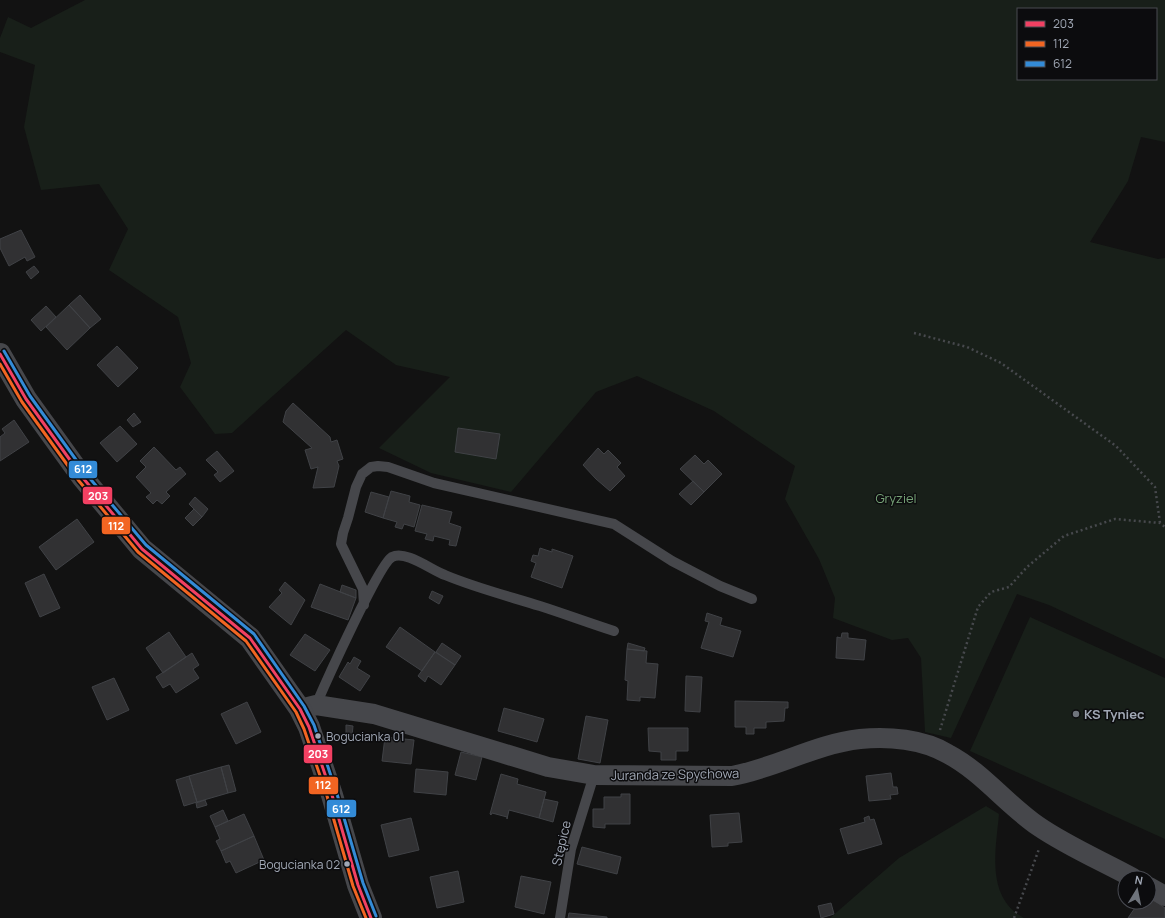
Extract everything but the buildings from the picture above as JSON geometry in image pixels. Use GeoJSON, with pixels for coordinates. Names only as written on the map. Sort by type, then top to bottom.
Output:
{"type":"FeatureCollection","features":[{"type":"Feature","properties":{"kind":"street"},"geometry":{"type":"LineString","coordinates":[[0,354],[26,399],[83,478],[142,549],[250,638],[308,707],[310,727],[332,795],[358,885],[371,918]]}},
{"type":"Feature","properties":{"kind":"street","name":"Juranda ze Spychowa"},"geometry":{"type":"LineString","coordinates":[[308,707],[374,714],[548,767],[594,775],[732,776],[760,770],[831,744],[860,739],[888,738],[913,741],[935,747],[957,760],[1023,815],[1046,831],[1118,870]]}},
{"type":"Feature","properties":{"kind":"lane"},"geometry":{"type":"LineString","coordinates":[[364,605],[362,589],[341,544],[342,532],[348,518],[356,487],[362,474],[371,467],[378,466],[388,467],[434,483],[614,524],[672,561],[720,586],[752,599]]}},
{"type":"Feature","properties":{"kind":"lane"},"geometry":{"type":"LineString","coordinates":[[308,707],[388,561],[396,555],[405,556],[470,586],[614,631]]}},
{"type":"Feature","properties":{"kind":"lane","name":"Stępice"},"geometry":{"type":"LineString","coordinates":[[560,918],[570,849],[594,775]]}},
{"type":"Feature","properties":{"kind":"path"},"geometry":{"type":"LineString","coordinates":[[914,333],[967,347],[1001,363],[1116,446],[1155,487],[1160,523]]}},
{"type":"Feature","properties":{"kind":"path"},"geometry":{"type":"LineString","coordinates":[[935,747],[978,607],[986,597],[992,592],[1009,586],[1027,567],[1064,536],[1115,519],[1160,523],[1165,527]]}},
{"type":"Feature","properties":{"kind":"path"},"geometry":{"type":"LineString","coordinates":[[1014,918],[1046,831]]}},
{"type":"Feature","properties":{"kind":"green space","name":"Gryziel"},"geometry":{"type":"Polygon","coordinates":[[[85,0],[1165,0],[1165,142],[1141,137],[1128,181],[1090,242],[1158,259],[1165,258],[1165,659],[1049,605],[1017,594],[951,738],[925,732],[921,658],[908,638],[892,640],[833,618],[835,598],[819,559],[785,499],[795,466],[714,411],[637,376],[596,392],[511,492],[431,473],[379,448],[450,377],[396,365],[346,330],[232,433],[215,434],[180,387],[191,363],[178,317],[109,270],[128,229],[99,184],[41,190],[24,127],[35,65],[0,52],[0,38],[8,17],[31,28],[85,0]]]}},
{"type":"Feature","properties":{"kind":"green space","name":"KS Tyniec"},"geometry":{"type":"Polygon","coordinates":[[[1030,617],[1165,678],[1165,839],[970,751],[1030,617]]]}},
{"type":"Feature","properties":{"kind":"green space"},"geometry":{"type":"Polygon","coordinates":[[[986,806],[999,814],[995,857],[998,885],[1003,898],[1012,909],[1024,918],[830,918],[899,858],[986,806]]]}},
{"type":"Feature","properties":{"kind":"transit line","name":"612"},"geometry":{"type":"LineString","coordinates":[[4,351],[30,396],[87,475],[146,545],[254,634],[304,706],[314,725],[337,794],[363,883],[376,916]]}},
{"type":"Feature","properties":{"kind":"transit line","name":"203"},"geometry":{"type":"LineString","coordinates":[[0,354],[26,399],[83,478],[142,549],[250,638],[300,709],[309,727],[332,795],[358,885],[371,918]]}},
{"type":"Feature","properties":{"kind":"transit line","name":"112"},"geometry":{"type":"LineString","coordinates":[[0,364],[22,402],[79,481],[138,552],[246,641],[296,712],[304,729],[327,796],[353,886],[366,918]]}},
{"type":"Feature","properties":{"kind":"place","name":"KS Tyniec"},"geometry":{"type":"Point","coordinates":[1076,714]}},
{"type":"Feature","properties":{"kind":"place","name":"Bogucianka 01"},"geometry":{"type":"Point","coordinates":[318,736]}},
{"type":"Feature","properties":{"kind":"place","name":"Bogucianka 02"},"geometry":{"type":"Point","coordinates":[347,864]}}]}
